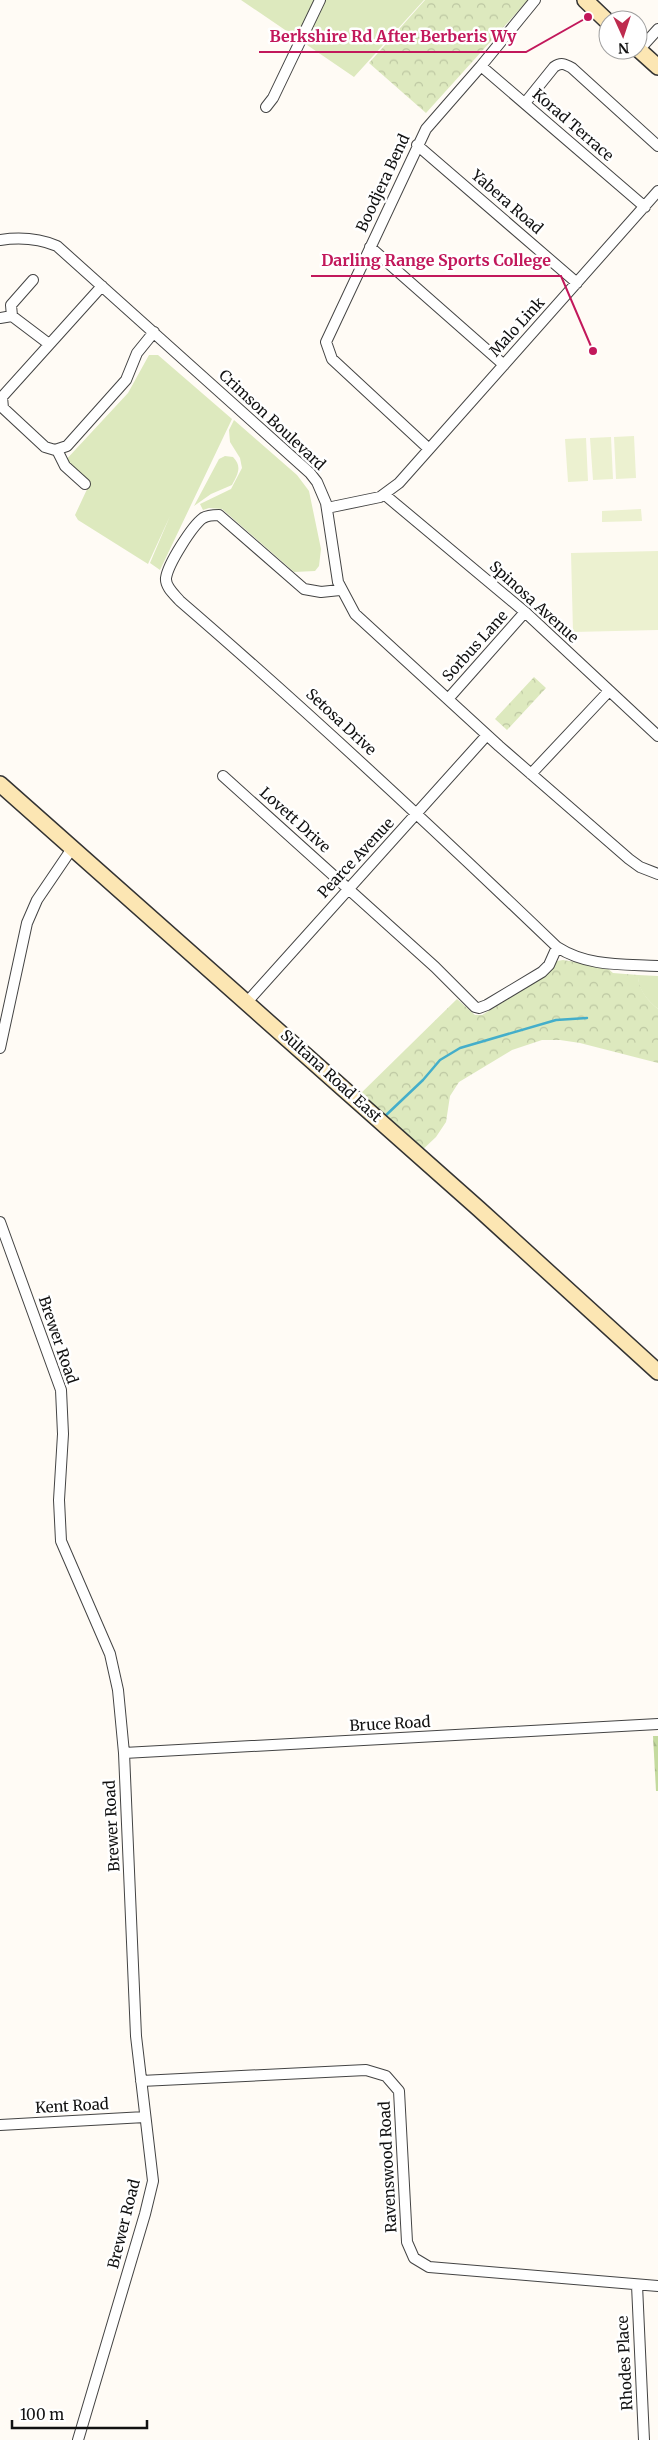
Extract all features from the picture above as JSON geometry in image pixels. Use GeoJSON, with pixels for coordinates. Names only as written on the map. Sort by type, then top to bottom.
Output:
{"type":"FeatureCollection","features":[{"type":"Feature","properties":{"kind":"street"},"geometry":{"type":"LineString","coordinates":[[266,107],[273,98],[320,0]]}},
{"type":"Feature","properties":{"kind":"street"},"geometry":{"type":"LineString","coordinates":[[585,0],[598,12]]}},
{"type":"Feature","properties":{"kind":"street","name":"Boodjera Bend"},"geometry":{"type":"LineString","coordinates":[[429,449],[332,359],[327,350],[326,342],[417,144],[426,129],[535,2]]}},
{"type":"Feature","properties":{"kind":"street"},"geometry":{"type":"LineString","coordinates":[[648,39],[658,29]]}},
{"type":"Feature","properties":{"kind":"street"},"geometry":{"type":"LineString","coordinates":[[648,58],[658,67]]}},
{"type":"Feature","properties":{"kind":"street"},"geometry":{"type":"LineString","coordinates":[[525,103],[554,67],[558,64],[565,64],[572,68],[658,146]]}},
{"type":"Feature","properties":{"kind":"street","name":"Korad Terrace"},"geometry":{"type":"LineString","coordinates":[[481,66],[644,207]]}},
{"type":"Feature","properties":{"kind":"street","name":"Yabera Road"},"geometry":{"type":"LineString","coordinates":[[417,144],[577,283]]}},
{"type":"Feature","properties":{"kind":"street","name":"Malo Link"},"geometry":{"type":"LineString","coordinates":[[385,495],[429,449],[658,191]]}},
{"type":"Feature","properties":{"kind":"street","name":"Crimson Boulevard"},"geometry":{"type":"LineString","coordinates":[[0,240],[37,239],[57,246],[310,473],[317,482],[326,505],[339,586],[355,614],[531,774],[640,867],[658,874]]}},
{"type":"Feature","properties":{"kind":"street"},"geometry":{"type":"LineString","coordinates":[[370,247],[504,365]]}},
{"type":"Feature","properties":{"kind":"street"},"geometry":{"type":"LineString","coordinates":[[12,316],[11,304],[33,280]]}},
{"type":"Feature","properties":{"kind":"street"},"geometry":{"type":"LineString","coordinates":[[102,286],[1,397],[1,404],[6,411],[45,447],[57,450],[67,446],[126,380],[137,354],[154,332]]}},
{"type":"Feature","properties":{"kind":"street"},"geometry":{"type":"LineString","coordinates":[[0,318],[12,316],[49,344]]}},
{"type":"Feature","properties":{"kind":"street"},"geometry":{"type":"LineString","coordinates":[[57,450],[58,457],[65,466],[85,484]]}},
{"type":"Feature","properties":{"kind":"street"},"geometry":{"type":"LineString","coordinates":[[326,505],[345,500],[360,501],[385,495]]}},
{"type":"Feature","properties":{"kind":"street","name":"Spinosa Avenue"},"geometry":{"type":"LineString","coordinates":[[385,495],[526,612],[658,736]]}},
{"type":"Feature","properties":{"kind":"street","name":"Setosa Drive"},"geometry":{"type":"LineString","coordinates":[[339,586],[313,588],[294,582],[218,515],[206,516],[197,522],[178,552],[166,578],[168,587],[180,601],[296,701],[557,947],[577,959],[591,962],[658,966]]}},
{"type":"Feature","properties":{"kind":"street","name":"Sorbus Lane"},"geometry":{"type":"LineString","coordinates":[[448,699],[526,612]]}},
{"type":"Feature","properties":{"kind":"street"},"geometry":{"type":"LineString","coordinates":[[531,774],[609,691]]}},
{"type":"Feature","properties":{"kind":"street","name":"Pearce Avenue"},"geometry":{"type":"LineString","coordinates":[[248,1002],[348,888],[418,814],[487,735]]}},
{"type":"Feature","properties":{"kind":"street","name":"Lovett Drive"},"geometry":{"type":"LineString","coordinates":[[223,776],[435,967],[472,1004],[479,1008],[542,972],[549,965],[557,947]]}},
{"type":"Feature","properties":{"kind":"street","name":"Sultana Road East"},"geometry":{"type":"LineString","coordinates":[[0,784],[248,1002],[658,1372]]}},
{"type":"Feature","properties":{"kind":"street"},"geometry":{"type":"LineString","coordinates":[[0,1048],[27,923],[37,900],[73,847]]}},
{"type":"Feature","properties":{"kind":"street","name":"Brewer Road"},"geometry":{"type":"LineString","coordinates":[[0,1222],[61,1390],[63,1434],[59,1500],[61,1541],[110,1654],[118,1690],[124,1753],[136,2036],[152,2181],[146,2214],[78,2440]]}},
{"type":"Feature","properties":{"kind":"street","name":"Bruce Road"},"geometry":{"type":"LineString","coordinates":[[124,1753],[658,1724]]}},
{"type":"Feature","properties":{"kind":"street","name":"Ravenswood Road"},"geometry":{"type":"LineString","coordinates":[[141,2081],[366,2070],[386,2076],[399,2091],[407,2242],[414,2258],[429,2267],[658,2286]]}},
{"type":"Feature","properties":{"kind":"street","name":"Kent Road"},"geometry":{"type":"LineString","coordinates":[[0,2125],[145,2117]]}},
{"type":"Feature","properties":{"kind":"street","name":"Rhodes Place"},"geometry":{"type":"LineString","coordinates":[[637,2285],[644,2440]]}},
{"type":"Feature","properties":{"kind":"green space"},"geometry":{"type":"Polygon","coordinates":[[[241,0],[424,0],[354,77],[241,0]]]}},
{"type":"Feature","properties":{"kind":"green space"},"geometry":{"type":"Polygon","coordinates":[[[425,0],[528,0],[426,113],[369,63],[425,0]]]}},
{"type":"Feature","properties":{"kind":"green space"},"geometry":{"type":"Polygon","coordinates":[[[149,355],[158,355],[232,419],[160,570],[150,563],[170,516],[148,564],[78,520],[75,515],[89,485],[63,463],[128,393],[149,355]]]}},
{"type":"Feature","properties":{"kind":"green space"},"geometry":{"type":"Polygon","coordinates":[[[234,420],[297,475],[309,491],[321,549],[319,566],[315,571],[294,572],[222,509],[209,508],[203,510],[200,504],[231,489],[242,468],[240,458],[230,442],[229,430],[234,420]]]}},
{"type":"Feature","properties":{"kind":"green space"},"geometry":{"type":"Polygon","coordinates":[[[634,436],[636,478],[616,479],[614,437],[634,436]]]}},
{"type":"Feature","properties":{"kind":"green space"},"geometry":{"type":"Polygon","coordinates":[[[611,437],[613,479],[593,480],[590,438],[611,437]]]}},
{"type":"Feature","properties":{"kind":"green space"},"geometry":{"type":"Polygon","coordinates":[[[586,438],[588,481],[568,482],[565,439],[586,438]]]}},
{"type":"Feature","properties":{"kind":"green space"},"geometry":{"type":"Polygon","coordinates":[[[225,456],[233,457],[238,464],[236,478],[232,485],[211,494],[194,506],[219,459],[225,456]]]}},
{"type":"Feature","properties":{"kind":"green space"},"geometry":{"type":"Polygon","coordinates":[[[641,509],[642,521],[602,522],[602,511],[641,509]]]}},
{"type":"Feature","properties":{"kind":"green space"},"geometry":{"type":"Polygon","coordinates":[[[658,551],[658,630],[573,632],[571,553],[658,551]]]}},
{"type":"Feature","properties":{"kind":"green space"},"geometry":{"type":"Polygon","coordinates":[[[534,677],[546,688],[507,730],[495,719],[534,677]]]}},
{"type":"Feature","properties":{"kind":"green space"},"geometry":{"type":"Polygon","coordinates":[[[563,960],[606,967],[613,973],[638,975],[638,980],[644,994],[658,1009],[658,1063],[580,1043],[560,1040],[542,1040],[512,1050],[459,1082],[450,1096],[446,1122],[436,1137],[418,1154],[355,1099],[457,999],[475,1015],[482,1015],[542,978],[557,961],[563,960]]]}},
{"type":"Feature","properties":{"kind":"green space"},"geometry":{"type":"Polygon","coordinates":[[[638,975],[658,976],[658,1009],[641,990],[638,975]]]}},
{"type":"Feature","properties":{"kind":"green space"},"geometry":{"type":"Polygon","coordinates":[[[653,1736],[658,1736],[658,1791],[656,1791],[653,1736]]]}},
{"type":"Feature","properties":{"kind":"waterway"},"geometry":{"type":"LineString","coordinates":[[383,1118],[423,1080],[440,1060],[460,1048],[556,1020],[587,1018]]}},
{"type":"Feature","properties":{"kind":"place","name":"Berkshire Rd After Berberis Wy"},"geometry":{"type":"Point","coordinates":[588,17]}},
{"type":"Feature","properties":{"kind":"place","name":"Darling Range Sports College"},"geometry":{"type":"Point","coordinates":[593,351]}}]}
